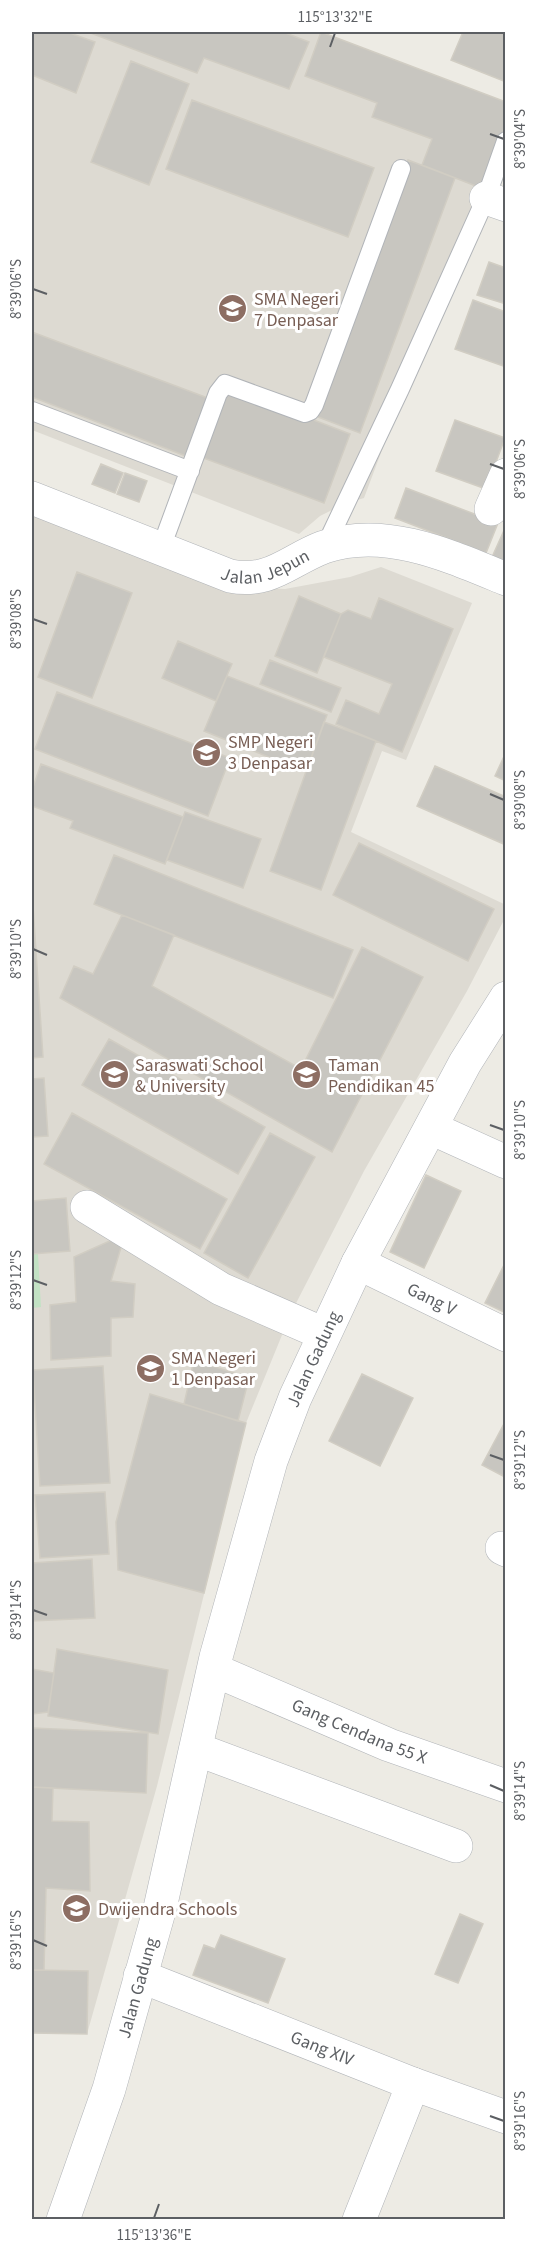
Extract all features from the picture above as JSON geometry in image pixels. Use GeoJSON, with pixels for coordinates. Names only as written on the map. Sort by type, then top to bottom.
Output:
{"type":"FeatureCollection","features":[{"type":"Feature","properties":{"kind":"street"},"geometry":{"type":"LineString","coordinates":[[491,509],[506,475]]}},
{"type":"Feature","properties":{"kind":"street","name":"Jalan Jepun"},"geometry":{"type":"LineString","coordinates":[[32,498],[240,578],[266,576],[325,547],[349,542],[382,540],[422,546],[506,579]]}},
{"type":"Feature","properties":{"kind":"street","name":"Jalan Gadung"},"geometry":{"type":"LineString","coordinates":[[63,2220],[109,2089],[160,1908],[216,1657],[271,1461],[295,1398],[358,1263],[465,1063],[506,998]]}},
{"type":"Feature","properties":{"kind":"street"},"geometry":{"type":"LineString","coordinates":[[431,1128],[506,1162]]}},
{"type":"Feature","properties":{"kind":"street"},"geometry":{"type":"LineString","coordinates":[[87,1207],[221,1289],[324,1334]]}},
{"type":"Feature","properties":{"kind":"street","name":"Gang V"},"geometry":{"type":"LineString","coordinates":[[358,1263],[506,1335]]}},
{"type":"Feature","properties":{"kind":"street","name":"Gang Cendana 55 X"},"geometry":{"type":"LineString","coordinates":[[214,1670],[389,1745],[506,1786]]}},
{"type":"Feature","properties":{"kind":"street"},"geometry":{"type":"LineString","coordinates":[[196,1749],[456,1846]]}},
{"type":"Feature","properties":{"kind":"street","name":"Gang XIV"},"geometry":{"type":"LineString","coordinates":[[140,1976],[413,2084],[506,2117]]}},
{"type":"Feature","properties":{"kind":"street"},"geometry":{"type":"LineString","coordinates":[[359,2220],[413,2084]]}},
{"type":"Feature","properties":{"kind":"lane"},"geometry":{"type":"LineString","coordinates":[[325,547],[400,389],[496,201],[506,141]]}},
{"type":"Feature","properties":{"kind":"lane"},"geometry":{"type":"LineString","coordinates":[[161,548],[218,393],[225,384],[305,413],[310,411],[314,405],[401,169]]}},
{"type":"Feature","properties":{"kind":"lane"},"geometry":{"type":"LineString","coordinates":[[32,411],[190,471]]}},
{"type":"Feature","properties":{"kind":"shaded area","name":"SMA Negeri 7 Denpasar"},"geometry":{"type":"Polygon","coordinates":[[[32,32],[320,32],[505,102],[505,123],[364,498],[344,504],[320,516],[299,534],[32,430],[32,32]]]}},
{"type":"Feature","properties":{"kind":"shaded area"},"geometry":{"type":"Polygon","coordinates":[[[32,508],[231,587],[285,589],[350,577],[381,567],[472,603],[406,760],[382,751],[351,832],[506,905],[505,918],[467,991],[364,1171],[291,1313],[246,1423],[157,1786],[87,2034],[32,2033],[32,508]]]}},
{"type":"Feature","properties":{"kind":"green space"},"geometry":{"type":"Polygon","coordinates":[[[32,1254],[38,1254],[41,1307],[32,1308],[32,1254]]]}},
{"type":"Feature","properties":{"kind":"building"},"geometry":{"type":"Polygon","coordinates":[[[32,32],[67,32],[95,42],[76,93],[32,75],[32,32]]]}},
{"type":"Feature","properties":{"kind":"building"},"geometry":{"type":"Polygon","coordinates":[[[88,32],[283,32],[309,42],[289,89],[204,58],[197,73],[88,32]]]}},
{"type":"Feature","properties":{"kind":"building"},"geometry":{"type":"Polygon","coordinates":[[[321,32],[506,102],[506,123],[481,188],[422,165],[432,139],[372,117],[377,103],[305,76],[321,32]]]}},
{"type":"Feature","properties":{"kind":"building"},"geometry":{"type":"Polygon","coordinates":[[[463,32],[506,32],[506,82],[451,60],[463,32]]]}},
{"type":"Feature","properties":{"kind":"building"},"geometry":{"type":"Polygon","coordinates":[[[131,61],[189,84],[149,185],[91,162],[131,61]]]}},
{"type":"Feature","properties":{"kind":"building"},"geometry":{"type":"Polygon","coordinates":[[[192,100],[374,168],[348,237],[166,169],[192,100]]]}},
{"type":"Feature","properties":{"kind":"building"},"geometry":{"type":"Polygon","coordinates":[[[408,160],[455,178],[360,433],[313,415],[408,160]]]}},
{"type":"Feature","properties":{"kind":"building"},"geometry":{"type":"Polygon","coordinates":[[[489,262],[506,268],[506,304],[477,295],[489,262]]]}},
{"type":"Feature","properties":{"kind":"building"},"geometry":{"type":"Polygon","coordinates":[[[473,300],[506,312],[506,367],[455,349],[473,300]]]}},
{"type":"Feature","properties":{"kind":"building"},"geometry":{"type":"Polygon","coordinates":[[[32,332],[213,400],[191,458],[32,397],[32,332]]]}},
{"type":"Feature","properties":{"kind":"building"},"geometry":{"type":"Polygon","coordinates":[[[228,387],[350,434],[324,503],[201,457],[228,387]]]}},
{"type":"Feature","properties":{"kind":"building"},"geometry":{"type":"Polygon","coordinates":[[[455,420],[505,438],[486,489],[436,471],[455,420]]]}},
{"type":"Feature","properties":{"kind":"building"},"geometry":{"type":"Polygon","coordinates":[[[101,464],[123,473],[115,493],[92,484],[101,464]]]}},
{"type":"Feature","properties":{"kind":"building"},"geometry":{"type":"Polygon","coordinates":[[[125,473],[147,481],[139,502],[117,494],[125,473]]]}},
{"type":"Feature","properties":{"kind":"building"},"geometry":{"type":"Polygon","coordinates":[[[406,488],[498,523],[486,553],[395,518],[406,488]]]}},
{"type":"Feature","properties":{"kind":"building"},"geometry":{"type":"Polygon","coordinates":[[[506,526],[506,563],[492,557],[506,526]]]}},
{"type":"Feature","properties":{"kind":"building"},"geometry":{"type":"Polygon","coordinates":[[[77,572],[132,593],[92,698],[38,677],[77,572]]]}},
{"type":"Feature","properties":{"kind":"building"},"geometry":{"type":"Polygon","coordinates":[[[299,596],[341,614],[317,673],[275,656],[299,596]]]}},
{"type":"Feature","properties":{"kind":"building"},"geometry":{"type":"Polygon","coordinates":[[[379,598],[453,629],[402,752],[336,724],[346,700],[379,714],[392,684],[324,657],[341,614],[348,610],[371,619],[379,598]]]}},
{"type":"Feature","properties":{"kind":"building"},"geometry":{"type":"Polygon","coordinates":[[[178,641],[232,664],[216,701],[162,678],[178,641]]]}},
{"type":"Feature","properties":{"kind":"building"},"geometry":{"type":"Polygon","coordinates":[[[270,660],[341,688],[331,712],[260,684],[270,660]]]}},
{"type":"Feature","properties":{"kind":"building"},"geometry":{"type":"Polygon","coordinates":[[[227,676],[327,715],[306,772],[204,731],[227,676]]]}},
{"type":"Feature","properties":{"kind":"building"},"geometry":{"type":"Polygon","coordinates":[[[57,692],[230,758],[208,816],[35,749],[57,692]]]}},
{"type":"Feature","properties":{"kind":"building"},"geometry":{"type":"Polygon","coordinates":[[[324,722],[376,741],[321,890],[270,871],[324,722]]]}},
{"type":"Feature","properties":{"kind":"building"},"geometry":{"type":"Polygon","coordinates":[[[506,752],[506,781],[495,776],[506,752]]]}},
{"type":"Feature","properties":{"kind":"building"},"geometry":{"type":"Polygon","coordinates":[[[41,764],[183,817],[165,864],[70,828],[73,821],[32,806],[32,790],[41,764]]]}},
{"type":"Feature","properties":{"kind":"building"},"geometry":{"type":"Polygon","coordinates":[[[435,766],[506,797],[506,845],[417,806],[435,766]]]}},
{"type":"Feature","properties":{"kind":"building"},"geometry":{"type":"Polygon","coordinates":[[[185,812],[261,839],[243,888],[167,860],[185,812]]]}},
{"type":"Feature","properties":{"kind":"building"},"geometry":{"type":"Polygon","coordinates":[[[359,843],[494,909],[468,961],[333,895],[359,843]]]}},
{"type":"Feature","properties":{"kind":"building"},"geometry":{"type":"Polygon","coordinates":[[[114,855],[353,950],[333,998],[94,904],[114,855]]]}},
{"type":"Feature","properties":{"kind":"building"},"geometry":{"type":"Polygon","coordinates":[[[32,891],[43,1057],[32,1058],[32,891]]]}},
{"type":"Feature","properties":{"kind":"building"},"geometry":{"type":"Polygon","coordinates":[[[122,915],[174,935],[152,986],[301,1069],[362,947],[423,977],[332,1152],[60,998],[74,966],[93,974],[122,915]]]}},
{"type":"Feature","properties":{"kind":"building"},"geometry":{"type":"Polygon","coordinates":[[[109,1039],[265,1127],[238,1174],[82,1085],[109,1039]]]}},
{"type":"Feature","properties":{"kind":"building"},"geometry":{"type":"Polygon","coordinates":[[[44,1078],[48,1136],[32,1137],[32,1079],[44,1078]]]}},
{"type":"Feature","properties":{"kind":"building"},"geometry":{"type":"Polygon","coordinates":[[[72,1113],[227,1199],[200,1249],[44,1164],[72,1113]]]}},
{"type":"Feature","properties":{"kind":"building"},"geometry":{"type":"Polygon","coordinates":[[[270,1133],[315,1157],[248,1278],[204,1253],[270,1133]]]}},
{"type":"Feature","properties":{"kind":"building"},"geometry":{"type":"Polygon","coordinates":[[[426,1175],[461,1191],[424,1268],[390,1252],[426,1175]]]}},
{"type":"Feature","properties":{"kind":"building"},"geometry":{"type":"Polygon","coordinates":[[[66,1198],[70,1251],[32,1254],[32,1201],[66,1198]]]}},
{"type":"Feature","properties":{"kind":"building"},"geometry":{"type":"Polygon","coordinates":[[[125,1234],[111,1281],[135,1284],[133,1317],[111,1318],[111,1356],[51,1360],[50,1305],[76,1302],[74,1257],[125,1234]]]}},
{"type":"Feature","properties":{"kind":"building"},"geometry":{"type":"Polygon","coordinates":[[[506,1261],[506,1313],[485,1303],[506,1261]]]}},
{"type":"Feature","properties":{"kind":"building"},"geometry":{"type":"Polygon","coordinates":[[[194,1360],[249,1378],[238,1421],[184,1404],[194,1360]]]}},
{"type":"Feature","properties":{"kind":"building"},"geometry":{"type":"Polygon","coordinates":[[[103,1366],[110,1483],[40,1486],[33,1370],[103,1366]]]}},
{"type":"Feature","properties":{"kind":"building"},"geometry":{"type":"Polygon","coordinates":[[[362,1374],[413,1398],[380,1466],[329,1441],[362,1374]]]}},
{"type":"Feature","properties":{"kind":"building"},"geometry":{"type":"Polygon","coordinates":[[[150,1394],[246,1423],[204,1593],[118,1570],[116,1522],[150,1394]]]}},
{"type":"Feature","properties":{"kind":"building"},"geometry":{"type":"Polygon","coordinates":[[[506,1420],[506,1476],[505,1477],[482,1465],[506,1420]]]}},
{"type":"Feature","properties":{"kind":"building"},"geometry":{"type":"Polygon","coordinates":[[[105,1492],[109,1554],[40,1558],[35,1495],[105,1492]]]}},
{"type":"Feature","properties":{"kind":"building"},"geometry":{"type":"Polygon","coordinates":[[[92,1559],[95,1618],[32,1621],[32,1563],[92,1559]]]}},
{"type":"Feature","properties":{"kind":"building"},"geometry":{"type":"Polygon","coordinates":[[[57,1649],[168,1670],[158,1734],[48,1716],[57,1649]]]}},
{"type":"Feature","properties":{"kind":"building"},"geometry":{"type":"Polygon","coordinates":[[[32,1669],[54,1673],[48,1712],[33,1714],[32,1669]]]}},
{"type":"Feature","properties":{"kind":"building"},"geometry":{"type":"Polygon","coordinates":[[[32,1728],[148,1733],[146,1793],[32,1787],[32,1728]]]}},
{"type":"Feature","properties":{"kind":"building"},"geometry":{"type":"Polygon","coordinates":[[[32,1787],[53,1788],[52,1821],[89,1822],[90,1891],[46,1888],[44,1970],[32,1970],[32,1787]]]}},
{"type":"Feature","properties":{"kind":"building"},"geometry":{"type":"Polygon","coordinates":[[[460,1914],[483,1924],[458,1983],[435,1974],[460,1914]]]}},
{"type":"Feature","properties":{"kind":"building"},"geometry":{"type":"Polygon","coordinates":[[[221,1935],[285,1959],[268,2003],[193,1975],[204,1945],[215,1949],[221,1935]]]}},
{"type":"Feature","properties":{"kind":"building"},"geometry":{"type":"Polygon","coordinates":[[[32,1970],[88,1971],[87,2034],[32,2033],[32,1970]]]}},
{"type":"Feature","properties":{"kind":"place","name":"SMA Negeri 7 Denpasar"},"geometry":{"type":"Point","coordinates":[233,309]}},
{"type":"Feature","properties":{"kind":"place","name":"SMP Negeri 3 Denpasar"},"geometry":{"type":"Point","coordinates":[207,752]}},
{"type":"Feature","properties":{"kind":"place","name":"Saraswati School & University"},"geometry":{"type":"Point","coordinates":[114,1075]}},
{"type":"Feature","properties":{"kind":"place","name":"Taman Pendidikan 45"},"geometry":{"type":"Point","coordinates":[307,1075]}},
{"type":"Feature","properties":{"kind":"place","name":"SMA Negeri 1 Denpasar"},"geometry":{"type":"Point","coordinates":[150,1368]}},
{"type":"Feature","properties":{"kind":"place","name":"Dwijendra Schools"},"geometry":{"type":"Point","coordinates":[77,1909]}}]}
